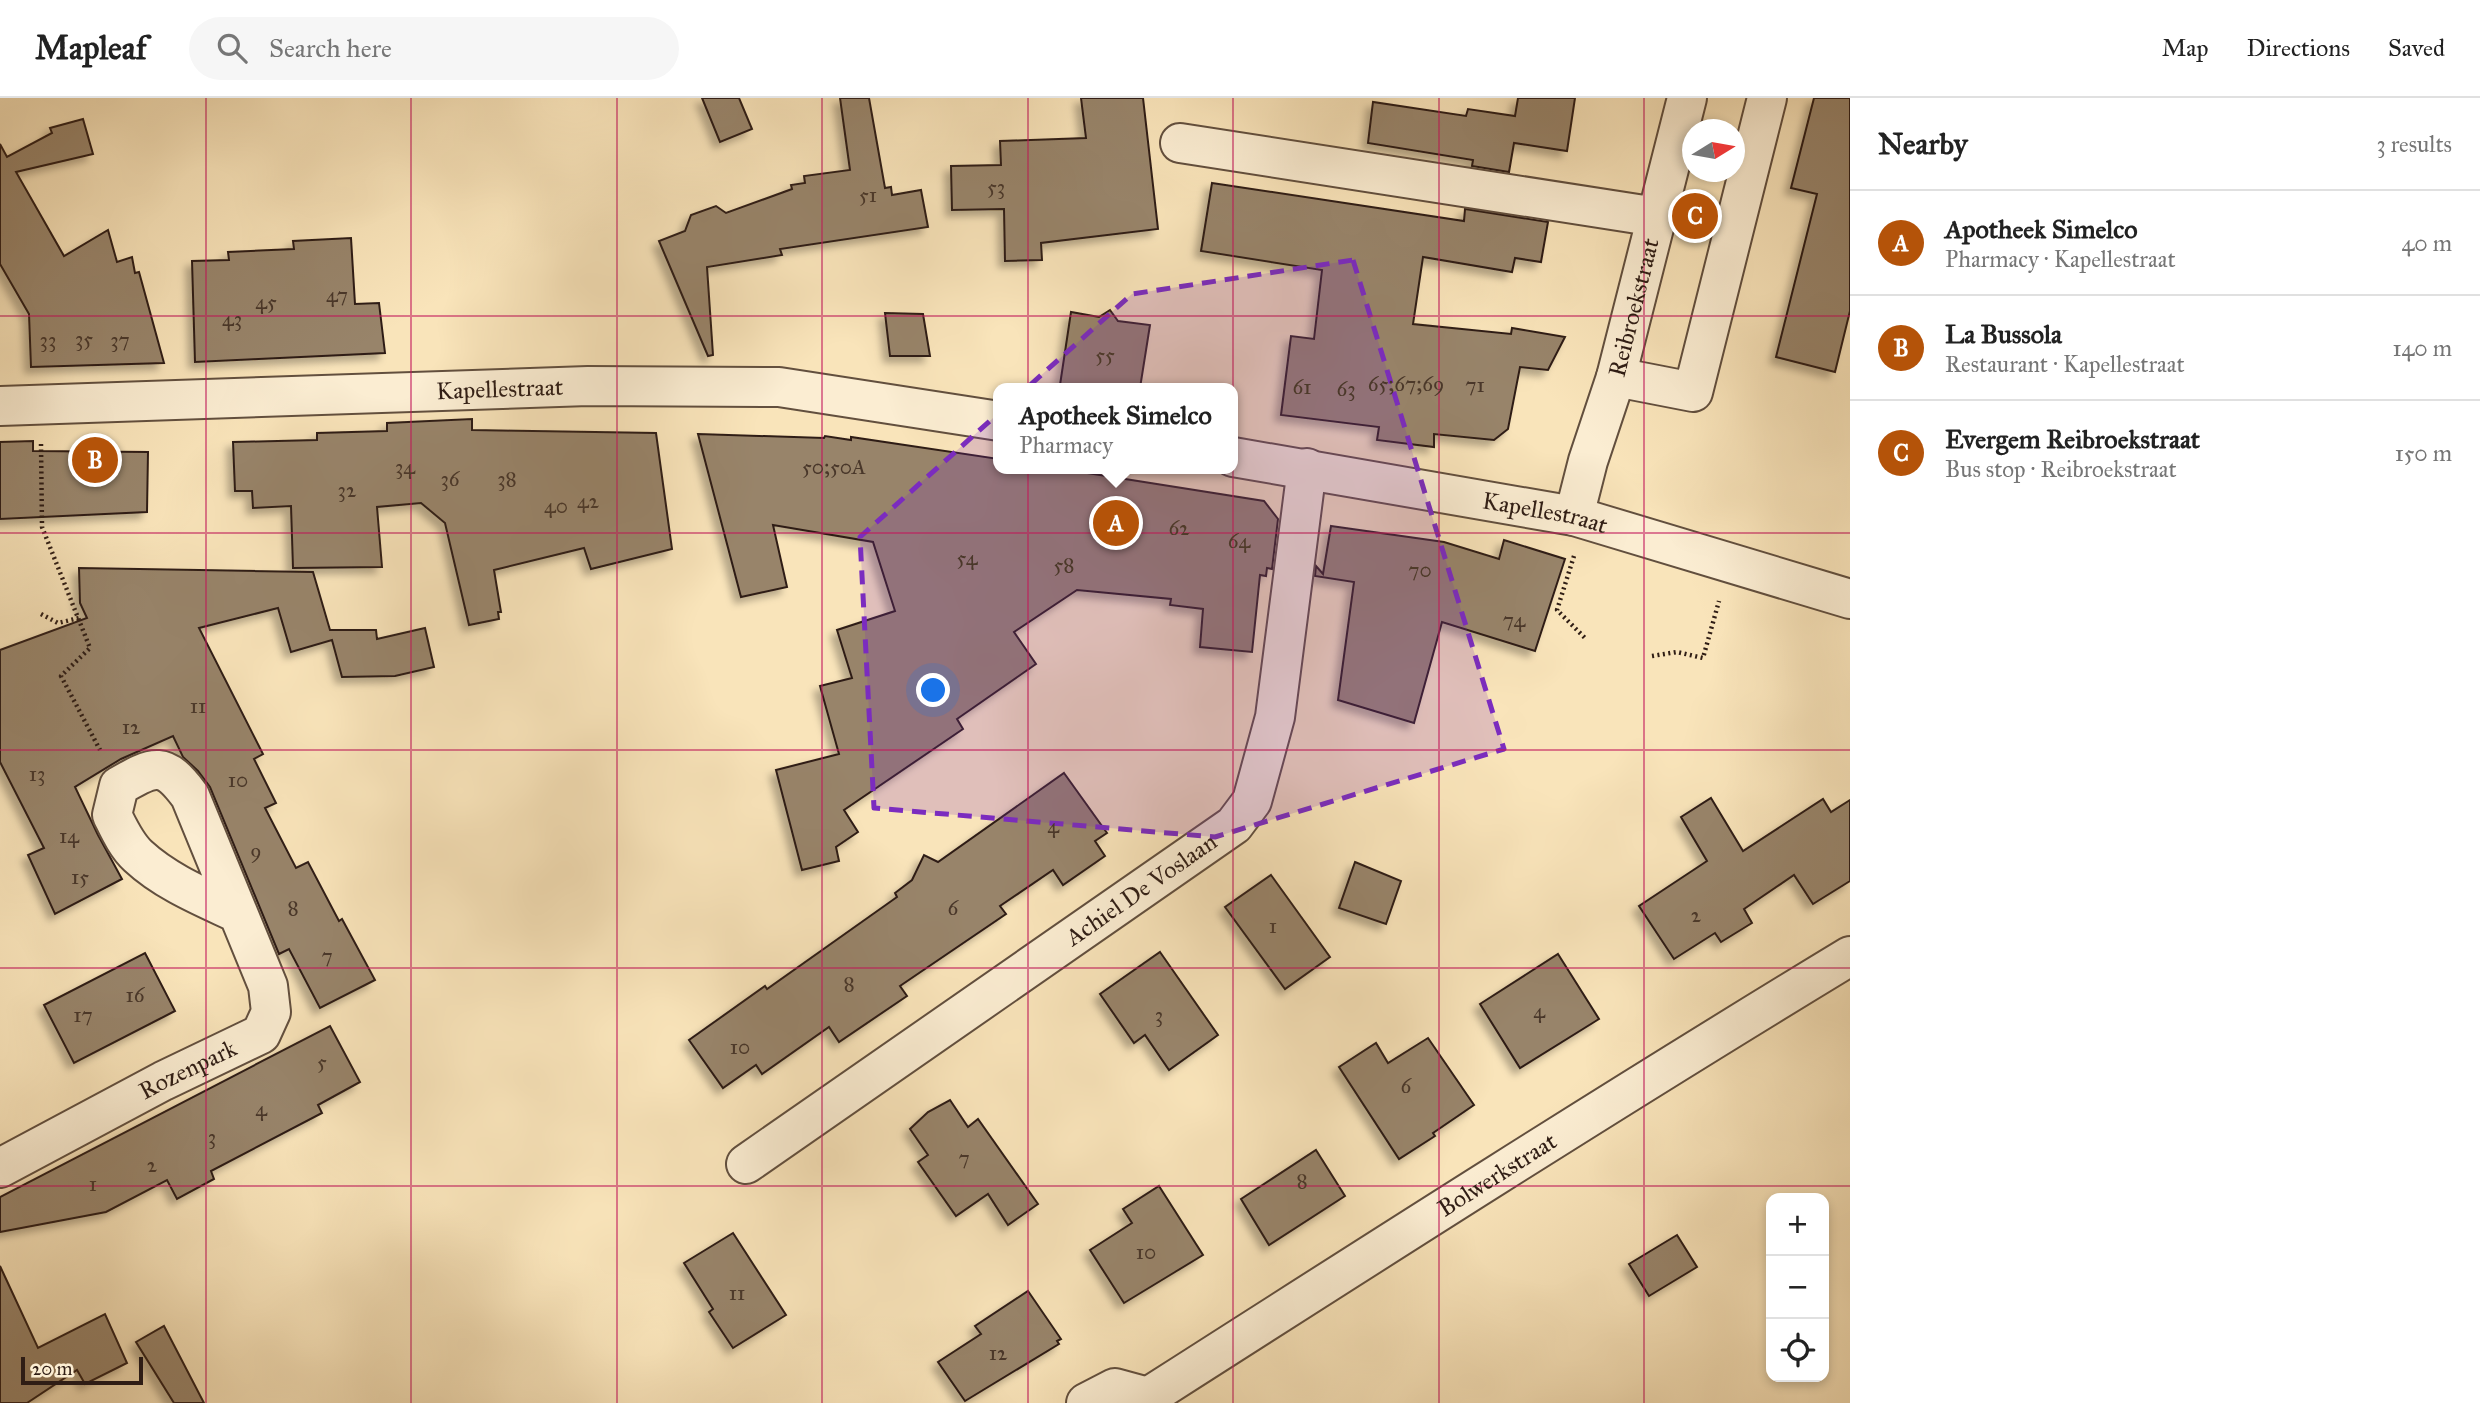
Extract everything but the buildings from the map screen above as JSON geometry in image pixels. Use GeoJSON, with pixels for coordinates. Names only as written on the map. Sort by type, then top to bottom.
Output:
{"type":"FeatureCollection","features":[{"type":"Feature","properties":{"kind":"street","name":"Reibroekstraat"},"geometry":{"type":"LineString","coordinates":[[1580,518],[1588,461],[1616,377],[1687,98]]}},
{"type":"Feature","properties":{"kind":"street"},"geometry":{"type":"LineString","coordinates":[[1616,377],[1693,392],[1767,98]]}},
{"type":"Feature","properties":{"kind":"street"},"geometry":{"type":"LineString","coordinates":[[1180,143],[1657,217]]}},
{"type":"Feature","properties":{"kind":"street","name":"Kapellestraat"},"geometry":{"type":"LineString","coordinates":[[0,406],[588,386],[779,387],[993,420]]}},
{"type":"Feature","properties":{"kind":"street","name":"Kapellestraat"},"geometry":{"type":"LineString","coordinates":[[1238,458],[1580,518],[1850,599]]}},
{"type":"Feature","properties":{"kind":"street","name":"Achiel De Voslaan"},"geometry":{"type":"LineString","coordinates":[[746,1164],[1234,825],[1252,801],[1275,717],[1307,468]]}},
{"type":"Feature","properties":{"kind":"street","name":"Rozenpark"},"geometry":{"type":"LineString","coordinates":[[0,1168],[163,1081],[261,1034],[271,1012],[268,986],[190,796],[174,775],[157,770],[140,774],[119,786]]}},
{"type":"Feature","properties":{"kind":"street"},"geometry":{"type":"LineString","coordinates":[[119,786],[112,815],[122,835],[138,856],[182,887],[237,913]]}},
{"type":"Feature","properties":{"kind":"street","name":"Bolwerkstraat"},"geometry":{"type":"LineString","coordinates":[[1086,1403],[1115,1388],[1149,1401],[1655,1074],[1850,956]]}},
{"type":"Feature","properties":{"kind":"path"},"geometry":{"type":"LineString","coordinates":[[40,404],[42,527],[90,648],[61,676],[119,786]]}},
{"type":"Feature","properties":{"kind":"path"},"geometry":{"type":"LineString","coordinates":[[1580,518],[1557,610],[1586,639]]}},
{"type":"Feature","properties":{"kind":"path"},"geometry":{"type":"LineString","coordinates":[[1652,656],[1677,652],[1703,658],[1730,562]]}},
{"type":"Feature","properties":{"kind":"path"},"geometry":{"type":"LineString","coordinates":[[41,614],[58,623],[79,618]]}},
{"type":"Feature","properties":{"kind":"highlighted area"},"geometry":{"type":"Polygon","coordinates":[[[1353,260],[1504,749],[1215,837],[874,808],[860,537],[1132,294],[1353,260]]]}},
{"type":"Feature","properties":{"kind":"place","name":"Evergem Reibroekstraat"},"geometry":{"type":"Point","coordinates":[1695,216]}},
{"type":"Feature","properties":{"kind":"place","name":"La Bussola"},"geometry":{"type":"Point","coordinates":[95,460]}},
{"type":"Feature","properties":{"kind":"place","name":"Apotheek Simelco"},"geometry":{"type":"Point","coordinates":[1116,523]}}]}
